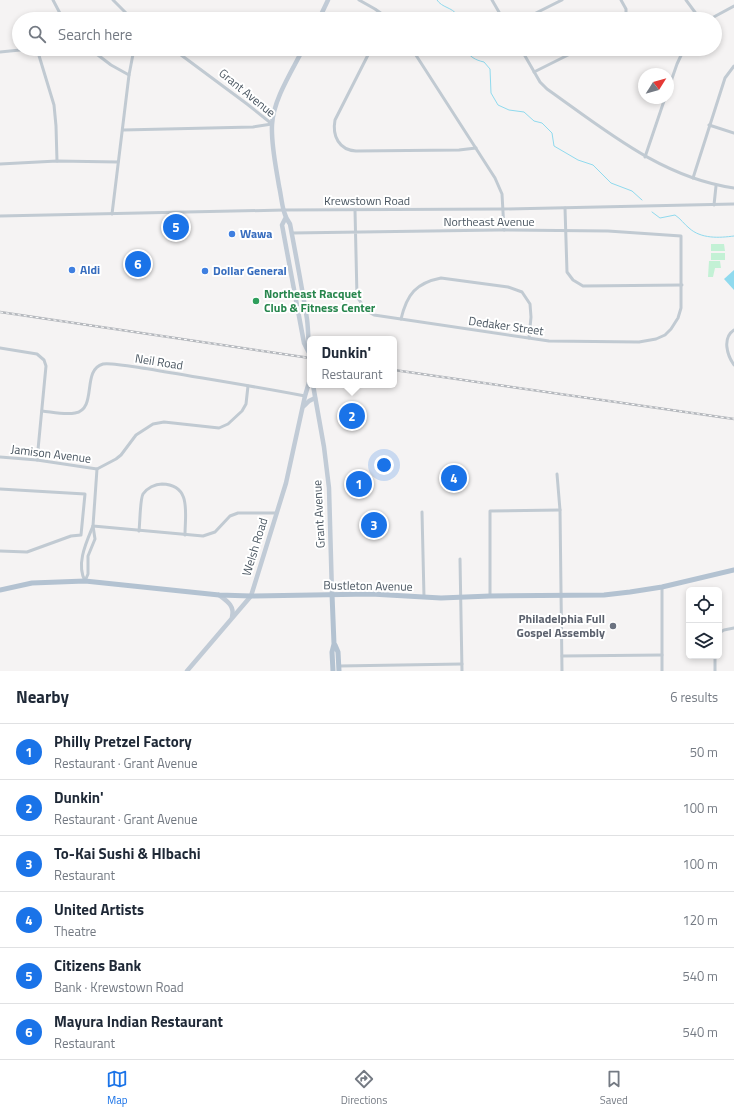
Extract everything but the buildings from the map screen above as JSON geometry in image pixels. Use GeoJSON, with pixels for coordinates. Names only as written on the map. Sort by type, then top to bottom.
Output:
{"type":"FeatureCollection","features":[{"type":"Feature","properties":{"kind":"main road"},"geometry":{"type":"LineString","coordinates":[[322,12],[328,0]]}},
{"type":"Feature","properties":{"kind":"main road"},"geometry":{"type":"LineString","coordinates":[[272,124],[275,107],[300,56]]}},
{"type":"Feature","properties":{"kind":"main road","name":"Grant Avenue"},"geometry":{"type":"LineString","coordinates":[[272,124],[274,151],[285,219],[282,225],[304,343],[307,349]]}},
{"type":"Feature","properties":{"kind":"main road","name":"Grant Avenue"},"geometry":{"type":"LineString","coordinates":[[285,219],[290,224],[292,233],[308,336]]}},
{"type":"Feature","properties":{"kind":"main road","name":"Welsh Road"},"geometry":{"type":"LineString","coordinates":[[187,671],[251,596],[286,483],[307,388]]}},
{"type":"Feature","properties":{"kind":"main road","name":"Grant Avenue"},"geometry":{"type":"LineString","coordinates":[[313,388],[323,439],[329,488],[334,644],[332,652],[333,671]]}},
{"type":"Feature","properties":{"kind":"main road"},"geometry":{"type":"LineString","coordinates":[[302,409],[309,401],[315,398]]}},
{"type":"Feature","properties":{"kind":"main road","name":"Bustleton Avenue"},"geometry":{"type":"LineString","coordinates":[[0,590],[32,584],[85,582],[251,596],[375,594],[424,597],[461,597],[618,594],[662,587],[734,570]]}},
{"type":"Feature","properties":{"kind":"main road"},"geometry":{"type":"LineString","coordinates":[[219,594],[232,606],[232,619]]}},
{"type":"Feature","properties":{"kind":"main road","name":"Grant Avenue"},"geometry":{"type":"LineString","coordinates":[[334,644],[338,652],[339,669]]}},
{"type":"Feature","properties":{"kind":"street"},"geometry":{"type":"LineString","coordinates":[[53,0],[59,12]]}},
{"type":"Feature","properties":{"kind":"street"},"geometry":{"type":"LineString","coordinates":[[113,0],[125,12]]}},
{"type":"Feature","properties":{"kind":"street"},"geometry":{"type":"LineString","coordinates":[[359,0],[379,12]]}},
{"type":"Feature","properties":{"kind":"street"},"geometry":{"type":"LineString","coordinates":[[492,0],[499,12]]}},
{"type":"Feature","properties":{"kind":"street"},"geometry":{"type":"LineString","coordinates":[[538,12],[562,0]]}},
{"type":"Feature","properties":{"kind":"street"},"geometry":{"type":"LineString","coordinates":[[621,0],[626,12]]}},
{"type":"Feature","properties":{"kind":"street"},"geometry":{"type":"LineString","coordinates":[[686,0],[695,12]]}},
{"type":"Feature","properties":{"kind":"street"},"geometry":{"type":"LineString","coordinates":[[722,12],[734,6]]}},
{"type":"Feature","properties":{"kind":"street"},"geometry":{"type":"LineString","coordinates":[[0,52],[12,51]]}},
{"type":"Feature","properties":{"kind":"street"},"geometry":{"type":"LineString","coordinates":[[39,56],[54,104],[57,162]]}},
{"type":"Feature","properties":{"kind":"street"},"geometry":{"type":"LineString","coordinates":[[99,56],[111,65],[129,75]]}},
{"type":"Feature","properties":{"kind":"street"},"geometry":{"type":"LineString","coordinates":[[112,214],[133,56]]}},
{"type":"Feature","properties":{"kind":"street","name":"Grant Avenue"},"geometry":{"type":"LineString","coordinates":[[183,56],[272,124]]}},
{"type":"Feature","properties":{"kind":"street"},"geometry":{"type":"LineString","coordinates":[[367,56],[335,120],[334,128],[338,143],[350,151],[460,150],[476,148]]}},
{"type":"Feature","properties":{"kind":"street"},"geometry":{"type":"LineString","coordinates":[[417,56],[496,178],[502,194],[504,230]]}},
{"type":"Feature","properties":{"kind":"street"},"geometry":{"type":"LineString","coordinates":[[525,56],[540,82],[547,89],[602,129],[645,157],[670,170],[716,186],[734,188]]}},
{"type":"Feature","properties":{"kind":"street"},"geometry":{"type":"LineString","coordinates":[[534,72],[566,56]]}},
{"type":"Feature","properties":{"kind":"street"},"geometry":{"type":"LineString","coordinates":[[674,73],[681,56]]}},
{"type":"Feature","properties":{"kind":"street"},"geometry":{"type":"LineString","coordinates":[[693,178],[725,78],[734,66]]}},
{"type":"Feature","properties":{"kind":"street"},"geometry":{"type":"LineString","coordinates":[[645,157],[663,104]]}},
{"type":"Feature","properties":{"kind":"street"},"geometry":{"type":"LineString","coordinates":[[123,130],[253,127],[272,124]]}},
{"type":"Feature","properties":{"kind":"street"},"geometry":{"type":"LineString","coordinates":[[709,125],[734,133]]}},
{"type":"Feature","properties":{"kind":"street"},"geometry":{"type":"LineString","coordinates":[[0,164],[118,162]]}},
{"type":"Feature","properties":{"kind":"street"},"geometry":{"type":"LineString","coordinates":[[714,205],[716,186]]}},
{"type":"Feature","properties":{"kind":"street","name":"Krewstown Road"},"geometry":{"type":"LineString","coordinates":[[0,216],[284,210],[504,209],[734,204]]}},
{"type":"Feature","properties":{"kind":"street"},"geometry":{"type":"LineString","coordinates":[[565,208],[567,272],[573,280],[583,286],[682,285]]}},
{"type":"Feature","properties":{"kind":"street"},"geometry":{"type":"LineString","coordinates":[[355,210],[356,232]]}},
{"type":"Feature","properties":{"kind":"street","name":"Northeast Avenue"},"geometry":{"type":"LineString","coordinates":[[292,233],[504,230],[608,231],[681,236],[682,285]]}},
{"type":"Feature","properties":{"kind":"street","name":"Dedaker Street"},"geometry":{"type":"LineString","coordinates":[[356,232],[358,299],[367,311],[374,315],[556,341],[650,341],[665,335],[672,329],[681,308],[682,285]]}},
{"type":"Feature","properties":{"kind":"street"},"geometry":{"type":"LineString","coordinates":[[402,319],[404,306],[414,290],[431,280],[441,278],[508,287],[522,292],[530,304],[531,317],[529,338]]}},
{"type":"Feature","properties":{"kind":"street"},"geometry":{"type":"LineString","coordinates":[[734,330],[729,333],[727,339],[728,358],[734,365]]}},
{"type":"Feature","properties":{"kind":"street"},"geometry":{"type":"LineString","coordinates":[[0,348],[35,354],[44,360],[46,366],[37,460]]}},
{"type":"Feature","properties":{"kind":"street","name":"Neil Road"},"geometry":{"type":"LineString","coordinates":[[42,411],[75,414],[82,410],[88,402],[90,380],[98,367],[104,364],[128,366],[305,396]]}},
{"type":"Feature","properties":{"kind":"street","name":"Jamison Avenue"},"geometry":{"type":"LineString","coordinates":[[0,457],[37,460],[98,469],[121,455],[136,435],[153,424],[164,422],[219,428],[228,424],[242,412],[246,404],[248,386]]}},
{"type":"Feature","properties":{"kind":"street"},"geometry":{"type":"LineString","coordinates":[[85,582],[88,574],[88,556],[95,539],[93,526],[98,469]]}},
{"type":"Feature","properties":{"kind":"street"},"geometry":{"type":"LineString","coordinates":[[557,474],[560,510],[562,671]]}},
{"type":"Feature","properties":{"kind":"street"},"geometry":{"type":"LineString","coordinates":[[139,531],[142,496],[147,490],[158,484],[174,486],[183,494],[186,502],[185,535]]}},
{"type":"Feature","properties":{"kind":"street"},"geometry":{"type":"LineString","coordinates":[[0,489],[85,494],[81,535],[71,536],[27,552],[0,551]]}},
{"type":"Feature","properties":{"kind":"street"},"geometry":{"type":"LineString","coordinates":[[490,596],[490,511],[560,510]]}},
{"type":"Feature","properties":{"kind":"street"},"geometry":{"type":"LineString","coordinates":[[422,512],[424,597]]}},
{"type":"Feature","properties":{"kind":"street"},"geometry":{"type":"LineString","coordinates":[[93,526],[203,536],[215,532],[230,516],[238,513],[276,513]]}},
{"type":"Feature","properties":{"kind":"street"},"geometry":{"type":"LineString","coordinates":[[85,582],[81,574],[82,558],[93,526]]}},
{"type":"Feature","properties":{"kind":"street"},"geometry":{"type":"LineString","coordinates":[[460,559],[462,671]]}},
{"type":"Feature","properties":{"kind":"street"},"geometry":{"type":"LineString","coordinates":[[662,587],[662,671]]}},
{"type":"Feature","properties":{"kind":"street"},"geometry":{"type":"LineString","coordinates":[[722,631],[734,628]]}},
{"type":"Feature","properties":{"kind":"street"},"geometry":{"type":"LineString","coordinates":[[562,656],[662,655]]}},
{"type":"Feature","properties":{"kind":"street"},"geometry":{"type":"LineString","coordinates":[[715,659],[715,671]]}},
{"type":"Feature","properties":{"kind":"street"},"geometry":{"type":"LineString","coordinates":[[339,669],[462,664]]}},
{"type":"Feature","properties":{"kind":"green space"},"geometry":{"type":"Polygon","coordinates":[[[711,244],[724,244],[725,251],[711,251],[711,244]]]}},
{"type":"Feature","properties":{"kind":"green space"},"geometry":{"type":"Polygon","coordinates":[[[711,253],[725,253],[725,260],[711,260],[711,253]]]}},
{"type":"Feature","properties":{"kind":"green space"},"geometry":{"type":"Polygon","coordinates":[[[709,261],[720,261],[721,268],[715,268],[713,277],[708,277],[709,261]]]}},
{"type":"Feature","properties":{"kind":"water"},"geometry":{"type":"Polygon","coordinates":[[[734,270],[734,290],[724,279],[734,270]]]}},
{"type":"Feature","properties":{"kind":"waterway"},"geometry":{"type":"LineString","coordinates":[[437,0],[439,3],[455,12]]}},
{"type":"Feature","properties":{"kind":"waterway"},"geometry":{"type":"LineString","coordinates":[[471,56],[484,62],[490,69],[491,93],[498,105],[509,110],[524,112],[534,121],[542,123],[552,133],[554,146],[578,160],[593,165],[611,183],[632,191],[642,200]]}},
{"type":"Feature","properties":{"kind":"waterway"},"geometry":{"type":"LineString","coordinates":[[652,212],[660,218],[675,215],[694,232],[705,236],[734,236]]}},
{"type":"Feature","properties":{"kind":"railway"},"geometry":{"type":"LineString","coordinates":[[0,312],[307,358]]}},
{"type":"Feature","properties":{"kind":"railway"},"geometry":{"type":"LineString","coordinates":[[397,370],[734,419]]}},
{"type":"Feature","properties":{"kind":"place","name":"Citizens Bank"},"geometry":{"type":"Point","coordinates":[176,227]}},
{"type":"Feature","properties":{"kind":"place","name":"Wawa"},"geometry":{"type":"Point","coordinates":[232,234]}},
{"type":"Feature","properties":{"kind":"place","name":"Mayura Indian Restaurant"},"geometry":{"type":"Point","coordinates":[138,264]}},
{"type":"Feature","properties":{"kind":"place","name":"Aldi"},"geometry":{"type":"Point","coordinates":[72,270]}},
{"type":"Feature","properties":{"kind":"place","name":"Dollar General"},"geometry":{"type":"Point","coordinates":[205,271]}},
{"type":"Feature","properties":{"kind":"place","name":"Northeast Racquet Club & Fitness Center"},"geometry":{"type":"Point","coordinates":[256,301]}},
{"type":"Feature","properties":{"kind":"place","name":"Dunkin'"},"geometry":{"type":"Point","coordinates":[352,416]}},
{"type":"Feature","properties":{"kind":"place","name":"United Artists"},"geometry":{"type":"Point","coordinates":[454,478]}},
{"type":"Feature","properties":{"kind":"place","name":"Philly Pretzel Factory"},"geometry":{"type":"Point","coordinates":[359,484]}},
{"type":"Feature","properties":{"kind":"place","name":"To-Kai Sushi & HIbachi"},"geometry":{"type":"Point","coordinates":[374,525]}},
{"type":"Feature","properties":{"kind":"place","name":"Philadelphia Full Gospel Assembly"},"geometry":{"type":"Point","coordinates":[613,626]}}]}
